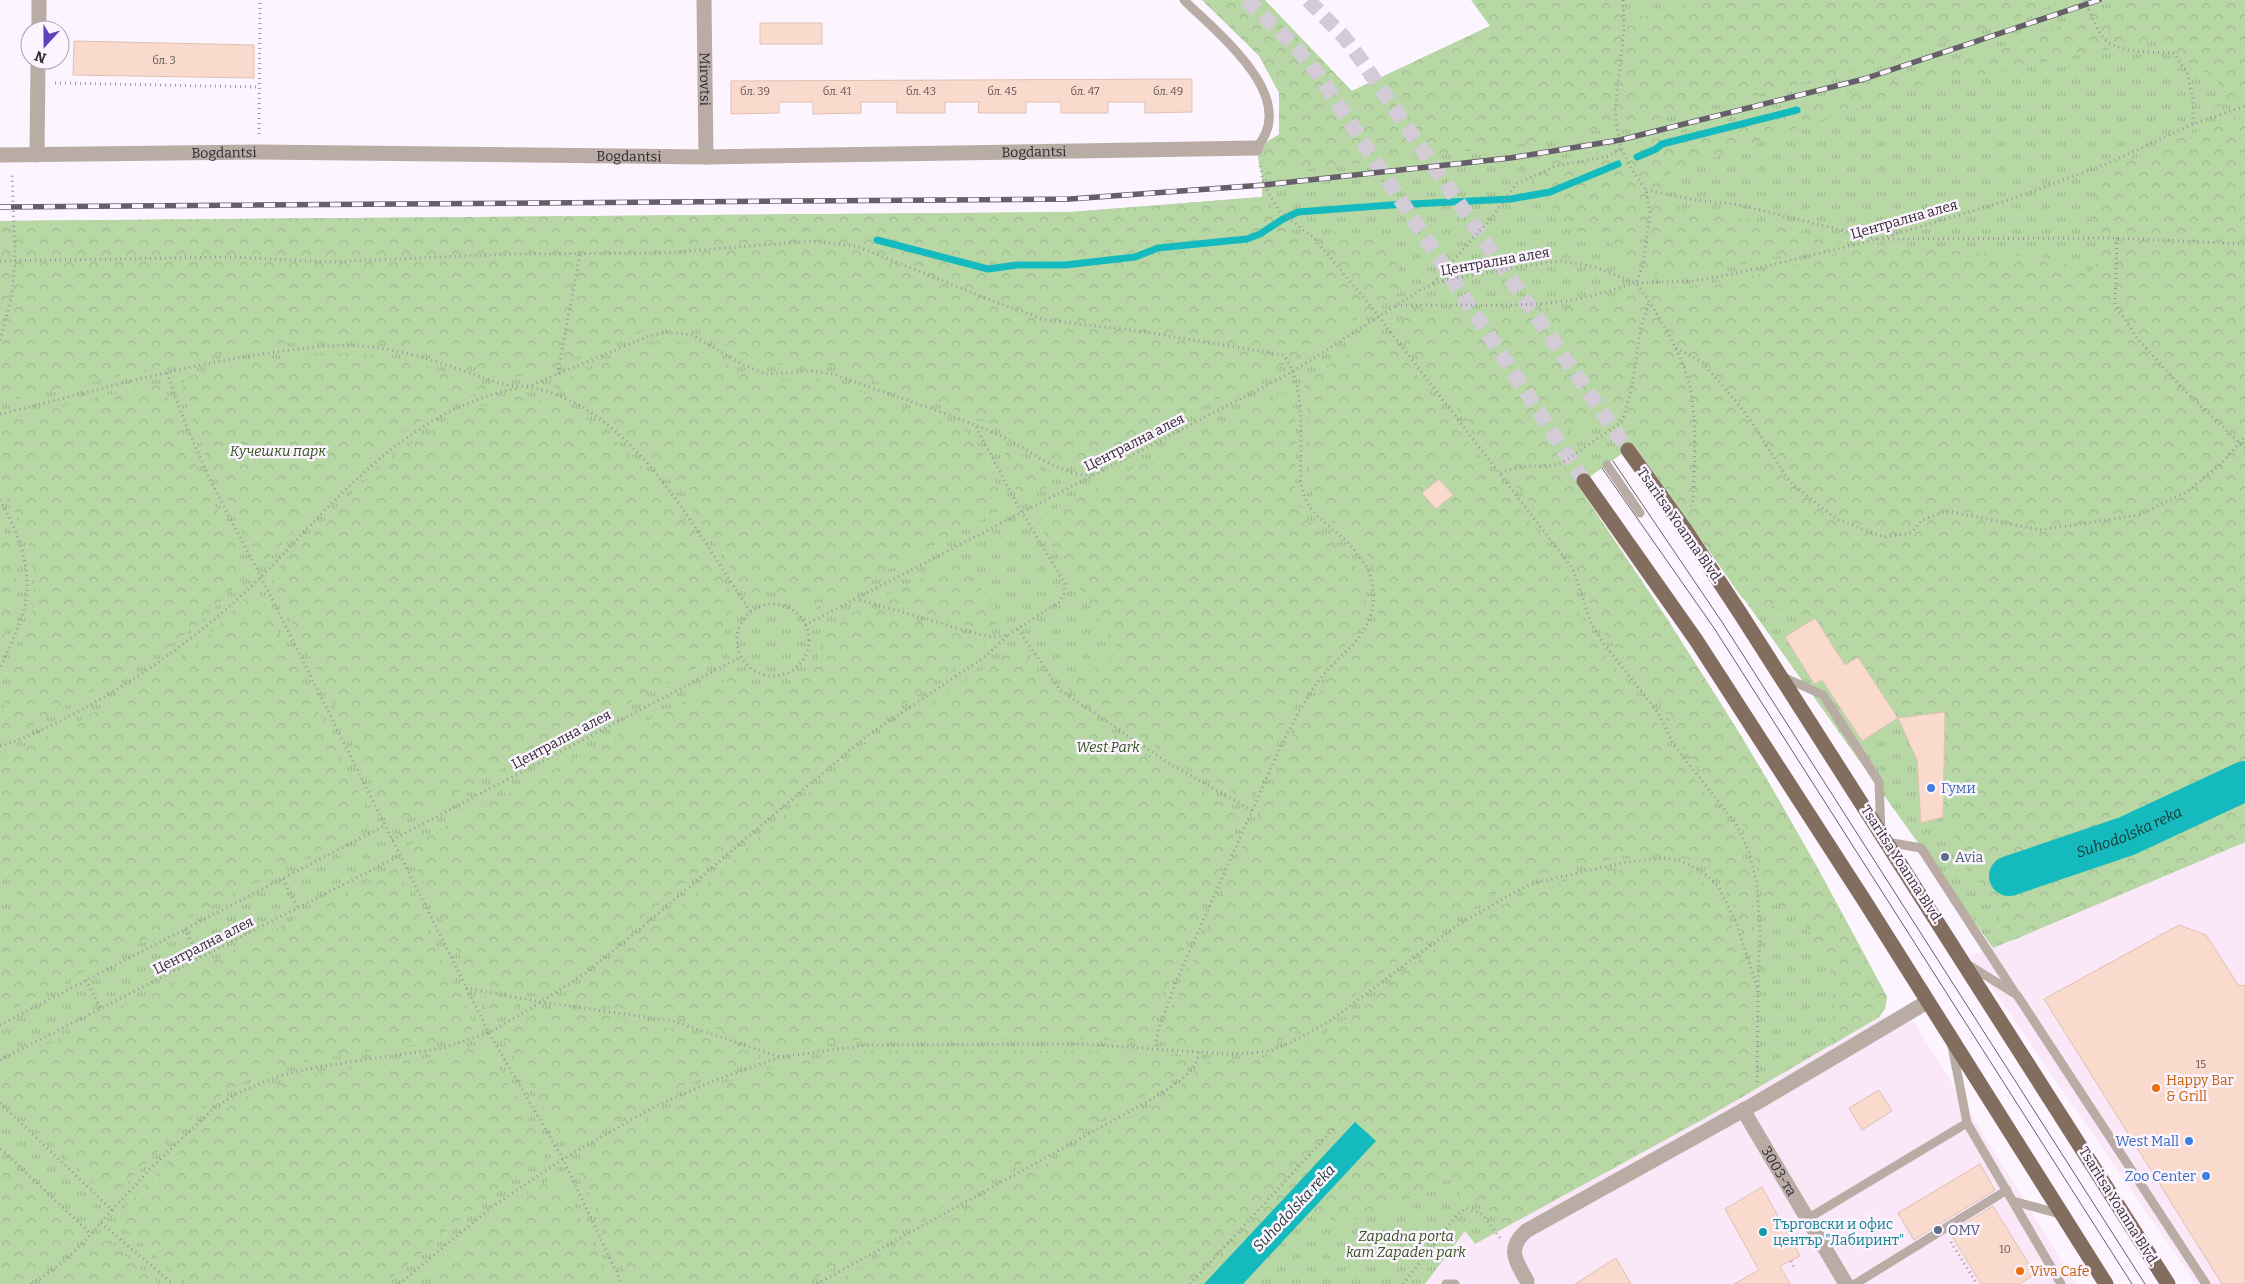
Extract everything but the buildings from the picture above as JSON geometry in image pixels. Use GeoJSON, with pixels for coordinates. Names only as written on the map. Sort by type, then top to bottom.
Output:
{"type":"FeatureCollection","features":[{"type":"Feature","properties":{"kind":"main road","name":"Tsaritsa Yoanna Blvd."},"geometry":{"type":"LineString","coordinates":[[1628,450],[1684,528],[1781,676],[2168,1284]]}},
{"type":"Feature","properties":{"kind":"main road"},"geometry":{"type":"LineString","coordinates":[[1584,481],[1696,640],[1864,900],[2060,1214],[2106,1284]]}},
{"type":"Feature","properties":{"kind":"street"},"geometry":{"type":"LineString","coordinates":[[38,20],[39,0]]}},
{"type":"Feature","properties":{"kind":"street","name":"Mirovtsi"},"geometry":{"type":"LineString","coordinates":[[704,0],[706,157]]}},
{"type":"Feature","properties":{"kind":"street"},"geometry":{"type":"LineString","coordinates":[[37,155],[38,70]]}},
{"type":"Feature","properties":{"kind":"street","name":"Bogdantsi"},"geometry":{"type":"LineString","coordinates":[[6,155],[259,152],[706,157],[1256,148]]}},
{"type":"Feature","properties":{"kind":"street"},"geometry":{"type":"LineString","coordinates":[[1527,1281],[1516,1261],[1515,1244],[1526,1231],[1758,1102],[1927,1002]]}},
{"type":"Feature","properties":{"kind":"street","name":"3003-та"},"geometry":{"type":"LineString","coordinates":[[1743,1110],[1846,1284]]}},
{"type":"Feature","properties":{"kind":"lane"},"geometry":{"type":"LineString","coordinates":[[1184,0],[1245,60],[1258,79],[1267,100],[1268,117],[1263,140],[1256,148]]}},
{"type":"Feature","properties":{"kind":"lane"},"geometry":{"type":"LineString","coordinates":[[1606,465],[1640,513]]}},
{"type":"Feature","properties":{"kind":"lane"},"geometry":{"type":"LineString","coordinates":[[1781,676],[1823,695],[1879,782],[1884,837],[1921,848],[2206,1284]]}},
{"type":"Feature","properties":{"kind":"lane"},"geometry":{"type":"LineString","coordinates":[[1964,962],[2017,995]]}},
{"type":"Feature","properties":{"kind":"lane"},"geometry":{"type":"LineString","coordinates":[[1951,1040],[1967,1124],[2061,1284]]}},
{"type":"Feature","properties":{"kind":"lane"},"geometry":{"type":"LineString","coordinates":[[1808,1219],[1967,1124]]}},
{"type":"Feature","properties":{"kind":"lane"},"geometry":{"type":"LineString","coordinates":[[1855,1284],[2007,1190]]}},
{"type":"Feature","properties":{"kind":"lane"},"geometry":{"type":"LineString","coordinates":[[2013,1201],[2060,1214]]}},
{"type":"Feature","properties":{"kind":"lane"},"geometry":{"type":"LineString","coordinates":[[1446,1284],[1455,1284]]}},
{"type":"Feature","properties":{"kind":"path"},"geometry":{"type":"LineString","coordinates":[[259,152],[260,0]]}},
{"type":"Feature","properties":{"kind":"path"},"geometry":{"type":"LineString","coordinates":[[1622,0],[1624,30],[1615,110],[1621,147],[1632,170],[1646,190],[1650,212],[1643,265],[1636,283]]}},
{"type":"Feature","properties":{"kind":"path"},"geometry":{"type":"LineString","coordinates":[[2085,0],[2100,32],[2108,42],[2123,48],[2144,52],[2173,52],[2187,72],[2193,99],[2193,124]]}},
{"type":"Feature","properties":{"kind":"path"},"geometry":{"type":"LineString","coordinates":[[38,83],[260,87]]}},
{"type":"Feature","properties":{"kind":"path","name":"Централна алея"},"geometry":{"type":"LineString","coordinates":[[806,625],[1292,372],[1432,284],[1542,263],[1561,262],[1595,267],[1636,283],[1710,279],[1878,240],[2000,203],[2104,165],[2193,124],[2245,106]]}},
{"type":"Feature","properties":{"kind":"path"},"geometry":{"type":"LineString","coordinates":[[1432,284],[1493,216],[1516,184],[1556,166],[1609,156],[1621,147]]}},
{"type":"Feature","properties":{"kind":"path"},"geometry":{"type":"LineString","coordinates":[[1256,148],[1264,185],[1279,211],[1314,238],[1380,317],[1573,569],[1588,616],[1603,643],[1657,711],[1674,745],[1736,824],[1754,867],[1758,896],[1760,932],[1758,1102]]}},
{"type":"Feature","properties":{"kind":"path"},"geometry":{"type":"LineString","coordinates":[[0,340],[12,295],[15,261],[6,155]]}},
{"type":"Feature","properties":{"kind":"path"},"geometry":{"type":"LineString","coordinates":[[1646,190],[1696,200],[1740,205],[1878,240],[2117,238],[2245,244]]}},
{"type":"Feature","properties":{"kind":"path"},"geometry":{"type":"LineString","coordinates":[[2117,238],[2115,304],[2137,338],[2184,390],[2245,448]]}},
{"type":"Feature","properties":{"kind":"path"},"geometry":{"type":"LineString","coordinates":[[0,261],[233,257],[327,262],[512,254],[664,253],[813,241],[856,246],[998,303],[1046,320],[1138,331],[1229,348],[1284,355],[1292,372],[1298,397],[1301,422],[1301,478],[1303,492],[1310,508],[1355,551],[1367,569],[1373,584],[1373,606],[1367,627],[1358,640],[1334,662],[1321,678],[1298,714],[1252,811],[1166,1008],[1158,1031],[1155,1048]]}},
{"type":"Feature","properties":{"kind":"path"},"geometry":{"type":"LineString","coordinates":[[558,375],[560,352],[573,299],[580,254]]}},
{"type":"Feature","properties":{"kind":"path"},"geometry":{"type":"LineString","coordinates":[[1636,283],[1676,348],[1691,391],[1694,439],[1693,500],[1684,528]]}},
{"type":"Feature","properties":{"kind":"path"},"geometry":{"type":"LineString","coordinates":[[1396,306],[1469,306],[1556,302],[1582,298],[1636,283]]}},
{"type":"Feature","properties":{"kind":"path"},"geometry":{"type":"LineString","coordinates":[[1501,474],[1514,468],[1553,466],[1562,463],[1620,423],[1626,410],[1641,327],[1649,302]]}},
{"type":"Feature","properties":{"kind":"path"},"geometry":{"type":"LineString","coordinates":[[0,746],[32,735],[62,720],[163,661],[202,631],[261,577],[333,500],[386,452],[442,416],[485,397],[538,384],[649,336],[676,332],[702,340],[742,364],[766,374],[813,371],[833,374],[1001,436],[1059,469],[1072,474],[1095,475]]}},
{"type":"Feature","properties":{"kind":"path"},"geometry":{"type":"LineString","coordinates":[[0,414],[167,372],[283,351],[318,347],[370,346],[410,354],[498,383],[550,392],[577,404],[626,442],[675,498],[751,612]]}},
{"type":"Feature","properties":{"kind":"path"},"geometry":{"type":"LineString","coordinates":[[1676,348],[1702,362],[1744,411],[1790,482],[1836,518],[1884,537],[1912,533],[1922,520],[1947,512],[2040,530],[2140,515],[2188,491],[2222,463],[2245,436]]}},
{"type":"Feature","properties":{"kind":"path"},"geometry":{"type":"LineString","coordinates":[[167,372],[185,423],[210,482],[261,577],[489,1033],[563,1159],[622,1284]]}},
{"type":"Feature","properties":{"kind":"path"},"geometry":{"type":"LineString","coordinates":[[31,1284],[59,1266],[152,1167],[215,1107],[242,1091],[280,1076],[316,1067],[439,1050],[489,1033],[587,972],[857,744],[986,656],[1008,635],[1059,602],[1066,590],[1063,578],[1023,512],[976,426]]}},
{"type":"Feature","properties":{"kind":"path"},"geometry":{"type":"LineString","coordinates":[[210,482],[217,479]]}},
{"type":"Feature","properties":{"kind":"path"},"geometry":{"type":"LineString","coordinates":[[0,500],[19,542],[26,572],[26,599],[0,669]]}},
{"type":"Feature","properties":{"kind":"path"},"geometry":{"type":"LineString","coordinates":[[856,599],[982,635],[992,637],[1008,635]]}},
{"type":"Feature","properties":{"kind":"path"},"geometry":{"type":"LineString","coordinates":[[771,605],[781,606],[799,616],[806,625],[808,647],[801,662],[789,673],[778,676],[757,672],[748,666],[741,657],[737,638],[739,628],[751,612],[771,605]]}},
{"type":"Feature","properties":{"kind":"path"},"geometry":{"type":"LineString","coordinates":[[1018,629],[1060,690],[1167,762],[1252,811]]}},
{"type":"Feature","properties":{"kind":"path","name":"Централна алея"},"geometry":{"type":"LineString","coordinates":[[392,840],[741,657]]}},
{"type":"Feature","properties":{"kind":"path","name":"Централна алея"},"geometry":{"type":"LineString","coordinates":[[0,1025],[384,826]]}},
{"type":"Feature","properties":{"kind":"path","name":"Централна алея"},"geometry":{"type":"LineString","coordinates":[[0,1060],[399,856]]}},
{"type":"Feature","properties":{"kind":"path"},"geometry":{"type":"LineString","coordinates":[[399,1284],[492,1207],[563,1159],[654,1107],[718,1079],[780,1057],[868,1045],[1082,1044],[1254,1053],[1272,1050],[1288,1044],[1330,1021],[1458,925],[1510,894],[1538,882],[1646,859],[1666,858],[1680,860],[1706,874],[1718,886],[1736,922],[1758,990]]}},
{"type":"Feature","properties":{"kind":"path"},"geometry":{"type":"LineString","coordinates":[[283,879],[298,908]]}},
{"type":"Feature","properties":{"kind":"path"},"geometry":{"type":"LineString","coordinates":[[185,929],[200,958]]}},
{"type":"Feature","properties":{"kind":"path"},"geometry":{"type":"LineString","coordinates":[[86,980],[101,1009]]}},
{"type":"Feature","properties":{"kind":"path"},"geometry":{"type":"LineString","coordinates":[[466,988],[541,1002],[672,1022],[780,1057]]}},
{"type":"Feature","properties":{"kind":"path"},"geometry":{"type":"LineString","coordinates":[[818,1284],[1150,1100],[1188,1074],[1197,1063],[1199,1051]]}},
{"type":"Feature","properties":{"kind":"path"},"geometry":{"type":"LineString","coordinates":[[0,1103],[112,1210]]}},
{"type":"Feature","properties":{"kind":"path"},"geometry":{"type":"LineString","coordinates":[[1190,1284],[1336,1126]]}},
{"type":"Feature","properties":{"kind":"path"},"geometry":{"type":"LineString","coordinates":[[0,1148],[91,1234]]}},
{"type":"Feature","properties":{"kind":"path"},"geometry":{"type":"LineString","coordinates":[[1403,1284],[1456,1216],[1466,1208],[1482,1214],[1497,1236],[1515,1244]]}},
{"type":"Feature","properties":{"kind":"path"},"geometry":{"type":"LineString","coordinates":[[101,1222],[173,1284]]}},
{"type":"Feature","properties":{"kind":"path"},"geometry":{"type":"LineString","coordinates":[[1944,1229],[1977,1284]]}},
{"type":"Feature","properties":{"kind":"path"},"geometry":{"type":"LineString","coordinates":[[1791,1261],[1795,1269]]}},
{"type":"Feature","properties":{"kind":"shaded area"},"geometry":{"type":"Polygon","coordinates":[[[2245,842],[2245,1284],[2196,1284],[1969,955],[1993,948],[2245,842]]]}},
{"type":"Feature","properties":{"kind":"shaded area"},"geometry":{"type":"Polygon","coordinates":[[[1879,1017],[1914,1022],[2076,1284],[1425,1284],[1465,1231],[1474,1244],[1718,1111],[1879,1017]]]}},
{"type":"Feature","properties":{"kind":"green space"},"geometry":{"type":"Polygon","coordinates":[[[1202,0],[1265,0],[1352,91],[1490,26],[1471,0],[1608,0],[1613,11],[1630,20],[1701,0],[2067,0],[1948,41],[1847,72],[1664,118],[1505,147],[1262,175],[1256,148],[1279,135],[1279,93],[1259,56],[1202,0]]]}},
{"type":"Feature","properties":{"kind":"green space","name":"West Park"},"geometry":{"type":"Polygon","coordinates":[[[1517,0],[2245,0],[2245,842],[1993,948],[1634,445],[1577,486],[1681,641],[1779,800],[1887,997],[1885,1009],[1879,1017],[1718,1111],[1475,1244],[1465,1231],[1425,1284],[0,1284],[0,221],[1071,212],[1262,197],[1262,175],[1256,148],[1352,91],[1490,26],[1517,0]]]}},
{"type":"Feature","properties":{"kind":"green space"},"geometry":{"type":"Polygon","coordinates":[[[2132,0],[2245,0],[2245,98],[2213,108],[2219,83],[2157,39],[1910,89],[1669,173],[1663,199],[1694,213],[1736,217],[1844,242],[1708,272],[1639,275],[1629,269],[1615,248],[1606,239],[1569,228],[1532,178],[1533,171],[1542,163],[1697,130],[1852,93],[1958,61],[2132,0]]]}},
{"type":"Feature","properties":{"kind":"green space"},"geometry":{"type":"Polygon","coordinates":[[[2245,114],[2245,842],[2011,941],[1943,817],[1944,712],[1898,718],[1858,657],[1845,665],[1815,618],[1742,598],[1607,405],[1550,444],[1666,617],[1741,736],[1816,865],[1887,997],[1885,1009],[1879,1017],[1830,1046],[1834,1006],[1830,969],[1799,913],[1764,899],[1758,863],[1744,827],[1675,736],[1669,719],[1660,704],[1603,632],[1595,617],[1578,566],[1399,333],[1400,320],[1417,307],[1435,312],[1462,313],[1576,307],[1651,289],[1692,286],[1739,279],[1877,245],[2047,258],[2090,272],[2101,257],[2093,217],[2098,175],[2190,134],[2245,114]]]}},
{"type":"Feature","properties":{"kind":"green space"},"geometry":{"type":"Polygon","coordinates":[[[1262,197],[1282,227],[1294,234],[1314,238],[1342,229],[1379,238],[1394,251],[1403,289],[1289,362],[1087,466],[1062,461],[991,423],[841,369],[810,362],[776,365],[762,363],[704,332],[683,325],[671,324],[645,329],[529,377],[500,375],[426,351],[383,342],[354,339],[310,340],[257,347],[162,366],[0,403],[0,221],[1071,212],[1262,197]]]}},
{"type":"Feature","properties":{"kind":"green space"},"geometry":{"type":"Polygon","coordinates":[[[1379,335],[1389,339],[1562,564],[1570,581],[1585,626],[1590,634],[1653,715],[1666,745],[1719,812],[1742,853],[1749,876],[1753,902],[1754,933],[1752,935],[1746,934],[1732,902],[1719,879],[1701,863],[1689,857],[1664,852],[1625,856],[1537,876],[1497,893],[1441,929],[1315,1023],[1278,1041],[1265,1045],[1236,1048],[1165,1043],[1163,1041],[1164,1035],[1183,983],[1294,732],[1328,678],[1367,640],[1375,627],[1380,604],[1380,593],[1375,571],[1357,542],[1322,511],[1317,504],[1311,486],[1310,435],[1305,392],[1307,378],[1379,335]]]}},
{"type":"Feature","properties":{"kind":"green space"},"geometry":{"type":"Polygon","coordinates":[[[659,340],[670,340],[695,346],[739,372],[768,383],[804,379],[834,383],[960,429],[968,434],[979,447],[997,484],[1001,510],[811,610],[797,599],[782,593],[765,592],[748,598],[723,554],[687,501],[694,495],[683,480],[675,486],[619,428],[587,404],[551,386],[659,340]]]}},
{"type":"Feature","properties":{"kind":"green space","name":"Кучешки парк"},"geometry":{"type":"Polygon","coordinates":[[[321,353],[368,354],[400,359],[492,387],[426,418],[397,437],[321,503],[271,555],[266,559],[260,559],[209,464],[182,391],[183,384],[191,376],[253,363],[321,353]]]}},
{"type":"Feature","properties":{"kind":"green space"},"geometry":{"type":"Polygon","coordinates":[[[150,385],[158,385],[164,389],[200,475],[247,567],[246,576],[200,623],[154,657],[29,727],[12,735],[1,736],[2,719],[9,686],[30,622],[34,581],[32,558],[26,535],[16,513],[4,495],[0,483],[0,426],[15,418],[150,385]]]}},
{"type":"Feature","properties":{"kind":"green space"},"geometry":{"type":"Polygon","coordinates":[[[1282,392],[1288,398],[1295,422],[1295,490],[1298,502],[1303,513],[1311,523],[1350,558],[1357,568],[1364,582],[1366,604],[1363,619],[1357,631],[1316,673],[1297,701],[1268,758],[1259,783],[1249,800],[1244,799],[1169,756],[1065,687],[1119,652],[1035,519],[1282,392]]]}},
{"type":"Feature","properties":{"kind":"green space"},"geometry":{"type":"Polygon","coordinates":[[[520,396],[556,404],[589,421],[620,445],[674,507],[738,605],[730,616],[724,634],[725,653],[394,826],[273,584],[275,572],[356,490],[415,441],[448,422],[482,406],[520,396]]]}},
{"type":"Feature","properties":{"kind":"green space"},"geometry":{"type":"Polygon","coordinates":[[[1008,450],[1027,459],[1040,469],[1051,484],[1024,499],[1016,490],[1008,472],[1005,453],[1008,450]]]}},
{"type":"Feature","properties":{"kind":"green space"},"geometry":{"type":"Polygon","coordinates":[[[0,521],[13,555],[16,583],[12,611],[0,645],[0,521]]]}},
{"type":"Feature","properties":{"kind":"green space"},"geometry":{"type":"Polygon","coordinates":[[[960,558],[1003,620],[987,631],[876,600],[960,558]]]}},
{"type":"Feature","properties":{"kind":"green space"},"geometry":{"type":"Polygon","coordinates":[[[256,592],[260,594],[373,822],[0,1016],[0,926],[8,924],[18,903],[18,898],[12,882],[7,875],[0,871],[0,757],[77,722],[162,673],[216,629],[251,593],[256,592]]]}},
{"type":"Feature","properties":{"kind":"green space"},"geometry":{"type":"Polygon","coordinates":[[[865,606],[979,638],[984,641],[985,645],[981,651],[854,737],[696,874],[583,966],[537,994],[473,982],[405,847],[737,674],[752,683],[767,688],[782,688],[796,684],[807,675],[815,663],[820,648],[821,630],[865,606]]]}},
{"type":"Feature","properties":{"kind":"green space"},"geometry":{"type":"Polygon","coordinates":[[[1020,645],[1050,688],[1062,699],[1163,767],[1242,814],[1211,891],[1163,996],[1148,1042],[1096,1039],[869,1038],[783,1051],[666,1014],[565,1001],[563,997],[585,982],[705,885],[864,745],[1020,645]]]}},
{"type":"Feature","properties":{"kind":"green space"},"geometry":{"type":"Polygon","coordinates":[[[1666,863],[1688,869],[1705,882],[1724,910],[1740,946],[1750,979],[1753,1004],[1751,1092],[1501,1229],[1489,1211],[1480,1203],[1468,1199],[1460,1200],[1456,1177],[1426,1188],[1397,1206],[1340,1224],[1311,1210],[1375,1141],[1355,1122],[1204,1284],[830,1284],[1156,1103],[1173,1092],[1208,1061],[1213,1059],[1229,1060],[1269,1057],[1296,1049],[1313,1040],[1347,1018],[1408,968],[1472,924],[1513,900],[1533,891],[1564,882],[1666,863]]]}},
{"type":"Feature","properties":{"kind":"green space"},"geometry":{"type":"Polygon","coordinates":[[[396,868],[477,1029],[417,1045],[295,1064],[265,1073],[237,1086],[223,1094],[196,1115],[113,1198],[109,1197],[0,1094],[4,1067],[396,868]]]}},
{"type":"Feature","properties":{"kind":"green space"},"geometry":{"type":"Polygon","coordinates":[[[486,996],[520,1004],[518,1008],[495,1020],[491,1018],[482,1000],[486,996]]]}},
{"type":"Feature","properties":{"kind":"green space"},"geometry":{"type":"Polygon","coordinates":[[[544,1012],[598,1015],[652,1024],[679,1030],[757,1054],[760,1057],[749,1063],[713,1074],[684,1087],[590,1135],[575,1139],[565,1138],[560,1136],[502,1037],[513,1025],[544,1012]]]}},
{"type":"Feature","properties":{"kind":"green space"},"geometry":{"type":"Polygon","coordinates":[[[484,1042],[545,1148],[545,1157],[479,1204],[384,1284],[188,1284],[116,1221],[117,1216],[157,1173],[217,1115],[243,1098],[282,1083],[322,1072],[434,1057],[484,1042]]]}},
{"type":"Feature","properties":{"kind":"green space"},"geometry":{"type":"Polygon","coordinates":[[[870,1051],[1078,1051],[1187,1057],[1190,1062],[1170,1080],[1146,1095],[805,1284],[631,1284],[578,1172],[578,1166],[584,1157],[655,1114],[721,1084],[790,1063],[870,1051]]]}},
{"type":"Feature","properties":{"kind":"green space"},"geometry":{"type":"Polygon","coordinates":[[[0,1158],[78,1231],[71,1246],[63,1255],[43,1271],[24,1282],[16,1284],[0,1284],[0,1158]]]}},
{"type":"Feature","properties":{"kind":"green space"},"geometry":{"type":"Polygon","coordinates":[[[553,1179],[558,1180],[564,1185],[613,1284],[441,1284],[424,1275],[488,1222],[553,1179]]]}},
{"type":"Feature","properties":{"kind":"green space"},"geometry":{"type":"Polygon","coordinates":[[[101,1237],[105,1238],[159,1284],[45,1284],[69,1268],[101,1237]]]}},
{"type":"Feature","properties":{"kind":"water"},"geometry":{"type":"Polygon","coordinates":[[[1355,1122],[1376,1141],[1243,1284],[1204,1284],[1355,1122]]]}},
{"type":"Feature","properties":{"kind":"waterway"},"geometry":{"type":"LineString","coordinates":[[1637,157],[1656,149],[1662,144],[1797,110]]}},
{"type":"Feature","properties":{"kind":"waterway"},"geometry":{"type":"LineString","coordinates":[[877,240],[988,269],[1017,265],[1065,265],[1135,257],[1158,248],[1247,239],[1260,234],[1298,212],[1511,199],[1550,192],[1618,164]]}},
{"type":"Feature","properties":{"kind":"waterway","name":"Suhodolska reka"},"geometry":{"type":"LineString","coordinates":[[2009,876],[2127,836],[2245,781]]}},
{"type":"Feature","properties":{"kind":"tunnel"},"geometry":{"type":"LineString","coordinates":[[1246,0],[1291,42],[1319,75],[1584,481]]}},
{"type":"Feature","properties":{"kind":"tunnel"},"geometry":{"type":"LineString","coordinates":[[1308,0],[1344,37],[1359,57],[1628,450]]}},
{"type":"Feature","properties":{"kind":"tram line"},"geometry":{"type":"LineString","coordinates":[[1613,461],[1722,622],[2145,1284]]}},
{"type":"Feature","properties":{"kind":"tram line"},"geometry":{"type":"LineString","coordinates":[[1602,468],[1714,628],[2132,1284]]}},
{"type":"Feature","properties":{"kind":"railway"},"geometry":{"type":"LineString","coordinates":[[0,207],[1070,199],[1264,185],[1510,158],[1620,140],[1864,79],[2099,0]]}},
{"type":"Feature","properties":{"kind":"place","name":"Гуми"},"geometry":{"type":"Point","coordinates":[1931,788]}},
{"type":"Feature","properties":{"kind":"place","name":"Avia"},"geometry":{"type":"Point","coordinates":[1945,857]}},
{"type":"Feature","properties":{"kind":"place","name":"Happy Bar & Grill"},"geometry":{"type":"Point","coordinates":[2156,1088]}},
{"type":"Feature","properties":{"kind":"place","name":"West Mall"},"geometry":{"type":"Point","coordinates":[2189,1141]}},
{"type":"Feature","properties":{"kind":"place","name":"Zoo Center"},"geometry":{"type":"Point","coordinates":[2206,1176]}},
{"type":"Feature","properties":{"kind":"place","name":"OMV"},"geometry":{"type":"Point","coordinates":[1938,1230]}},
{"type":"Feature","properties":{"kind":"place","name":"Търговски и офис център \"Лабиринт\""},"geometry":{"type":"Point","coordinates":[1763,1232]}},
{"type":"Feature","properties":{"kind":"place","name":"Viva Cafe"},"geometry":{"type":"Point","coordinates":[2020,1271]}},
{"type":"Feature","properties":{"kind":"park label","name":"Zapadna porta kam Zapaden park"},"geometry":{"type":"Point","coordinates":[1406,1244]}}]}
